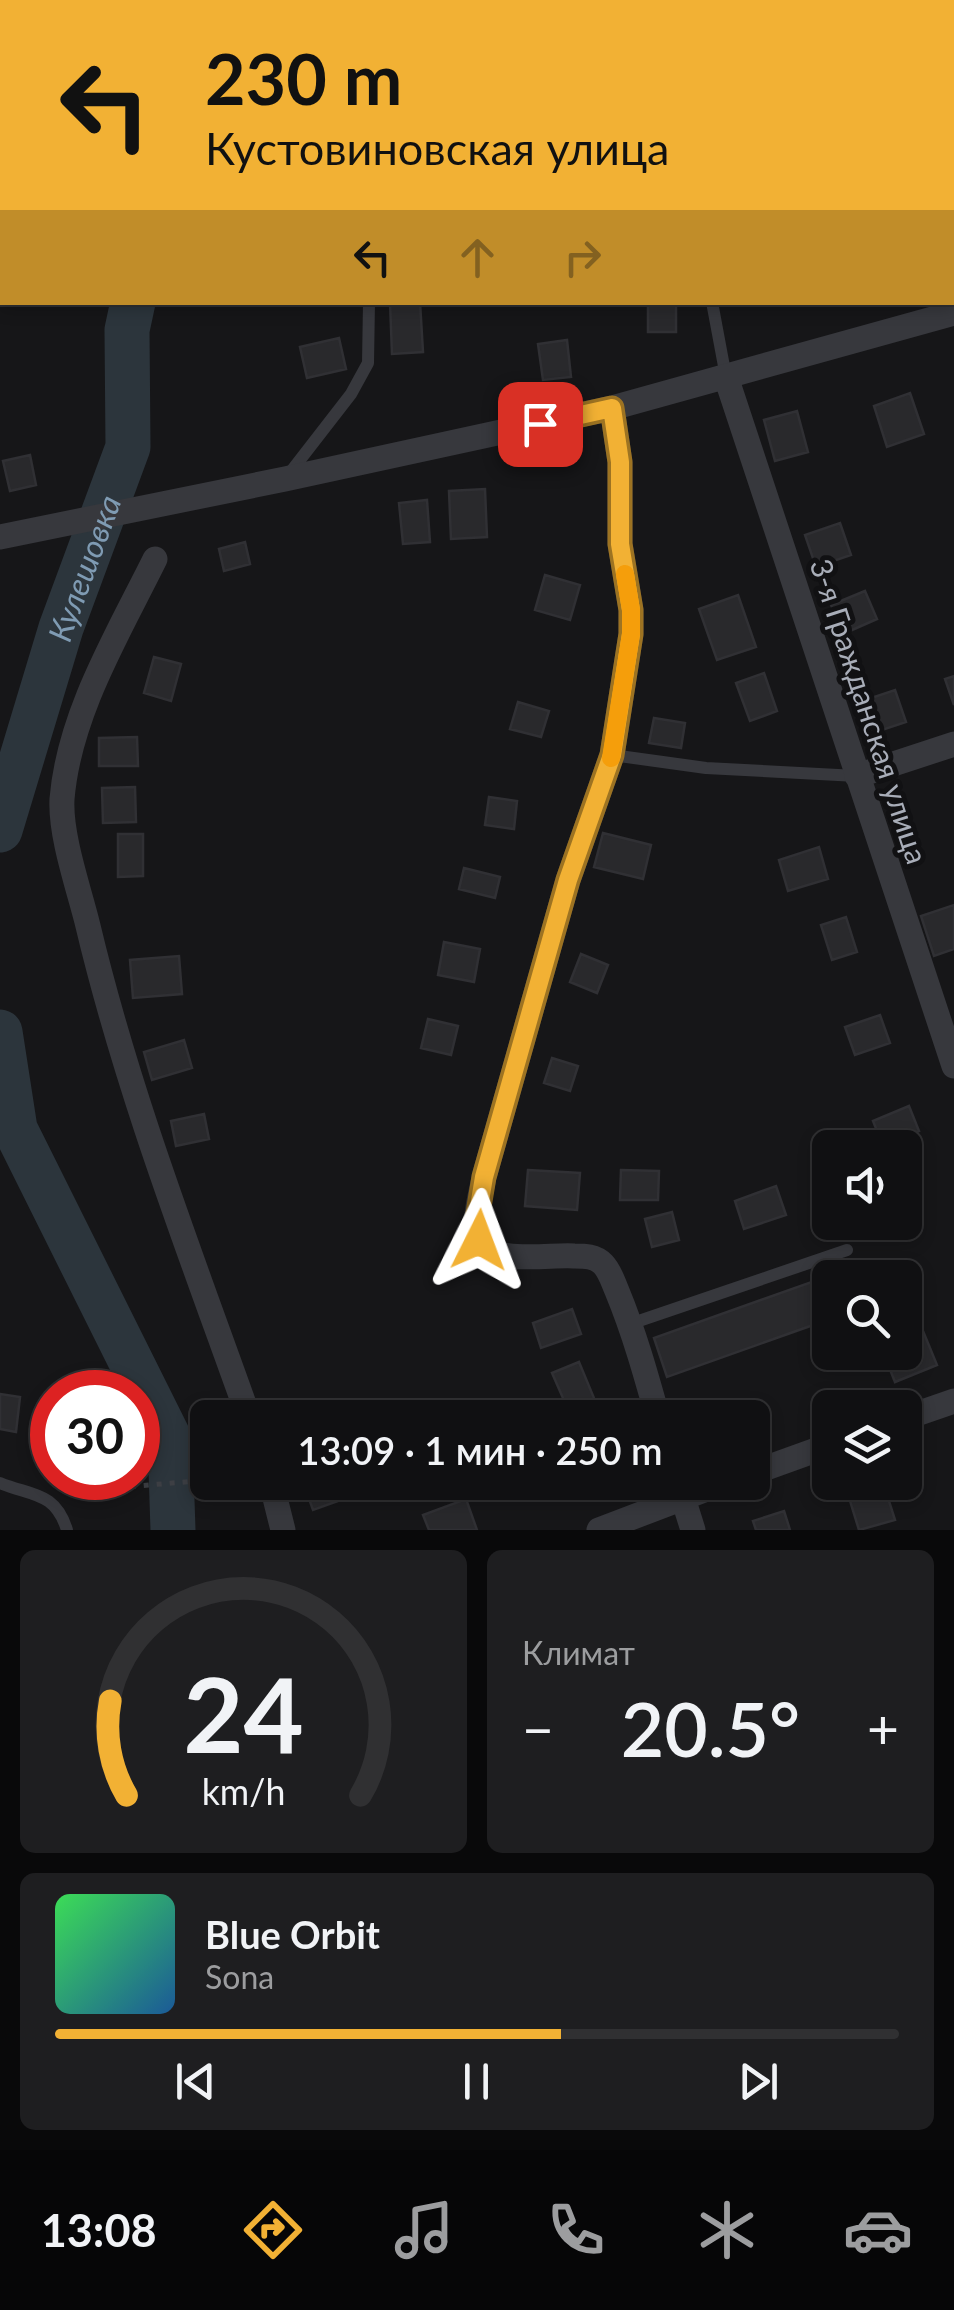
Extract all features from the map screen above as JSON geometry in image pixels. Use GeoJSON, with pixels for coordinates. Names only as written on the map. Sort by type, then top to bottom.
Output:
{"type":"FeatureCollection","features":[{"type":"Feature","properties":{"kind":"street"},"geometry":{"type":"LineString","coordinates":[[4,536],[612,408],[954,312]]}},
{"type":"Feature","properties":{"kind":"street","name":"3-я Гражданская улица"},"geometry":{"type":"LineString","coordinates":[[726,377],[954,1066]]}},
{"type":"Feature","properties":{"kind":"street"},"geometry":{"type":"LineString","coordinates":[[612,408],[620,462],[620,544],[631,610],[631,634],[612,755],[568,880],[484,1177],[477,1219],[479,1240],[491,1252],[519,1257],[588,1256],[608,1269],[630,1324],[653,1400]]}},
{"type":"Feature","properties":{"kind":"street"},"geometry":{"type":"LineString","coordinates":[[154,559],[82,712],[65,778],[62,818],[133,1092],[243,1400]]}},
{"type":"Feature","properties":{"kind":"street"},"geometry":{"type":"LineString","coordinates":[[856,776],[954,744]]}},
{"type":"Feature","properties":{"kind":"street"},"geometry":{"type":"LineString","coordinates":[[922,1412],[954,1400]]}},
{"type":"Feature","properties":{"kind":"street"},"geometry":{"type":"LineString","coordinates":[[770,1467],[812,1451]]}},
{"type":"Feature","properties":{"kind":"street"},"geometry":{"type":"LineString","coordinates":[[276,1500],[283,1530]]}},
{"type":"Feature","properties":{"kind":"street"},"geometry":{"type":"LineString","coordinates":[[599,1530],[660,1500]]}},
{"type":"Feature","properties":{"kind":"street"},"geometry":{"type":"LineString","coordinates":[[683,1500],[693,1530]]}},
{"type":"Feature","properties":{"kind":"lane"},"geometry":{"type":"LineString","coordinates":[[285,479],[321,435],[368,362],[369,305]]}},
{"type":"Feature","properties":{"kind":"lane"},"geometry":{"type":"LineString","coordinates":[[713,305],[726,377]]}},
{"type":"Feature","properties":{"kind":"lane"},"geometry":{"type":"LineString","coordinates":[[612,755],[706,768],[856,776]]}},
{"type":"Feature","properties":{"kind":"lane"},"geometry":{"type":"LineString","coordinates":[[630,1324],[848,1250]]}},
{"type":"Feature","properties":{"kind":"lane"},"geometry":{"type":"LineString","coordinates":[[0,1483],[30,1492]]}},
{"type":"Feature","properties":{"kind":"lane"},"geometry":{"type":"LineString","coordinates":[[47,1500],[57,1509],[67,1530]]}},
{"type":"Feature","properties":{"kind":"path"},"geometry":{"type":"LineString","coordinates":[[160,1484],[190,1481]]}},
{"type":"Feature","properties":{"kind":"building"},"geometry":{"type":"Polygon","coordinates":[[[390,305],[420,305],[423,352],[392,354],[390,305]]]}},
{"type":"Feature","properties":{"kind":"building"},"geometry":{"type":"Polygon","coordinates":[[[648,305],[676,305],[676,332],[648,332],[648,305]]]}},
{"type":"Feature","properties":{"kind":"building"},"geometry":{"type":"Polygon","coordinates":[[[339,338],[346,369],[307,378],[300,347],[339,338]]]}},
{"type":"Feature","properties":{"kind":"building"},"geometry":{"type":"Polygon","coordinates":[[[567,340],[571,377],[543,380],[538,344],[567,340]]]}},
{"type":"Feature","properties":{"kind":"building"},"geometry":{"type":"Polygon","coordinates":[[[910,393],[924,434],[887,447],[874,406],[910,393]]]}},
{"type":"Feature","properties":{"kind":"building"},"geometry":{"type":"Polygon","coordinates":[[[797,411],[808,452],[775,461],[764,420],[797,411]]]}},
{"type":"Feature","properties":{"kind":"building"},"geometry":{"type":"Polygon","coordinates":[[[30,455],[36,485],[10,491],[3,461],[30,455]]]}},
{"type":"Feature","properties":{"kind":"building"},"geometry":{"type":"Polygon","coordinates":[[[485,489],[487,537],[451,539],[449,491],[485,489]]]}},
{"type":"Feature","properties":{"kind":"building"},"geometry":{"type":"Polygon","coordinates":[[[427,500],[430,542],[403,544],[399,503],[427,500]]]}},
{"type":"Feature","properties":{"kind":"building"},"geometry":{"type":"Polygon","coordinates":[[[840,523],[851,555],[816,567],[805,535],[840,523]]]}},
{"type":"Feature","properties":{"kind":"building"},"geometry":{"type":"Polygon","coordinates":[[[245,542],[250,564],[224,571],[219,549],[245,542]]]}},
{"type":"Feature","properties":{"kind":"building"},"geometry":{"type":"Polygon","coordinates":[[[545,575],[580,585],[570,620],[535,610],[545,575]]]}},
{"type":"Feature","properties":{"kind":"building"},"geometry":{"type":"Polygon","coordinates":[[[865,591],[877,619],[843,634],[831,605],[865,591]]]}},
{"type":"Feature","properties":{"kind":"building"},"geometry":{"type":"Polygon","coordinates":[[[738,595],[756,647],[717,660],[699,609],[738,595]]]}},
{"type":"Feature","properties":{"kind":"building"},"geometry":{"type":"Polygon","coordinates":[[[154,657],[181,664],[171,701],[144,693],[154,657]]]}},
{"type":"Feature","properties":{"kind":"building"},"geometry":{"type":"Polygon","coordinates":[[[764,673],[777,711],[750,721],[736,683],[764,673]]]}},
{"type":"Feature","properties":{"kind":"building"},"geometry":{"type":"Polygon","coordinates":[[[954,676],[954,705],[945,679],[954,676]]]}},
{"type":"Feature","properties":{"kind":"building"},"geometry":{"type":"Polygon","coordinates":[[[895,690],[906,722],[870,734],[859,702],[895,690]]]}},
{"type":"Feature","properties":{"kind":"building"},"geometry":{"type":"Polygon","coordinates":[[[518,702],[549,711],[541,737],[510,729],[518,702]]]}},
{"type":"Feature","properties":{"kind":"building"},"geometry":{"type":"Polygon","coordinates":[[[654,718],[685,723],[681,748],[649,743],[654,718]]]}},
{"type":"Feature","properties":{"kind":"building"},"geometry":{"type":"Polygon","coordinates":[[[137,737],[138,766],[99,766],[99,738],[137,737]]]}},
{"type":"Feature","properties":{"kind":"building"},"geometry":{"type":"Polygon","coordinates":[[[135,787],[136,822],[103,823],[102,788],[135,787]]]}},
{"type":"Feature","properties":{"kind":"building"},"geometry":{"type":"Polygon","coordinates":[[[489,797],[517,801],[514,829],[485,825],[489,797]]]}},
{"type":"Feature","properties":{"kind":"building"},"geometry":{"type":"Polygon","coordinates":[[[603,833],[651,845],[643,879],[594,867],[603,833]]]}},
{"type":"Feature","properties":{"kind":"building"},"geometry":{"type":"Polygon","coordinates":[[[118,834],[143,834],[143,876],[118,877],[118,834]]]}},
{"type":"Feature","properties":{"kind":"building"},"geometry":{"type":"Polygon","coordinates":[[[819,847],[828,879],[788,891],[779,860],[819,847]]]}},
{"type":"Feature","properties":{"kind":"building"},"geometry":{"type":"Polygon","coordinates":[[[464,868],[500,877],[495,898],[459,889],[464,868]]]}},
{"type":"Feature","properties":{"kind":"building"},"geometry":{"type":"Polygon","coordinates":[[[954,905],[954,949],[934,956],[921,916],[954,905]]]}},
{"type":"Feature","properties":{"kind":"building"},"geometry":{"type":"Polygon","coordinates":[[[846,917],[857,952],[832,960],[821,925],[846,917]]]}},
{"type":"Feature","properties":{"kind":"building"},"geometry":{"type":"Polygon","coordinates":[[[444,942],[480,949],[474,982],[438,975],[444,942]]]}},
{"type":"Feature","properties":{"kind":"building"},"geometry":{"type":"Polygon","coordinates":[[[581,954],[608,965],[597,993],[570,982],[581,954]]]}},
{"type":"Feature","properties":{"kind":"building"},"geometry":{"type":"Polygon","coordinates":[[[179,956],[182,994],[133,998],[130,960],[179,956]]]}},
{"type":"Feature","properties":{"kind":"building"},"geometry":{"type":"Polygon","coordinates":[[[880,1015],[890,1043],[855,1055],[845,1027],[880,1015]]]}},
{"type":"Feature","properties":{"kind":"building"},"geometry":{"type":"Polygon","coordinates":[[[428,1019],[458,1026],[451,1055],[421,1048],[428,1019]]]}},
{"type":"Feature","properties":{"kind":"building"},"geometry":{"type":"Polygon","coordinates":[[[184,1040],[192,1068],[152,1080],[144,1052],[184,1040]]]}},
{"type":"Feature","properties":{"kind":"building"},"geometry":{"type":"Polygon","coordinates":[[[552,1058],[578,1066],[570,1091],[544,1083],[552,1058]]]}},
{"type":"Feature","properties":{"kind":"building"},"geometry":{"type":"Polygon","coordinates":[[[909,1106],[919,1130],[877,1130],[873,1121],[909,1106]]]}},
{"type":"Feature","properties":{"kind":"building"},"geometry":{"type":"Polygon","coordinates":[[[204,1114],[209,1139],[176,1146],[171,1121],[204,1114]]]}},
{"type":"Feature","properties":{"kind":"building"},"geometry":{"type":"Polygon","coordinates":[[[528,1170],[580,1173],[577,1210],[525,1206],[528,1170]]]}},
{"type":"Feature","properties":{"kind":"building"},"geometry":{"type":"Polygon","coordinates":[[[621,1170],[659,1171],[658,1200],[620,1200],[621,1170]]]}},
{"type":"Feature","properties":{"kind":"building"},"geometry":{"type":"Polygon","coordinates":[[[776,1186],[786,1215],[744,1229],[735,1201],[776,1186]]]}},
{"type":"Feature","properties":{"kind":"building"},"geometry":{"type":"Polygon","coordinates":[[[672,1212],[679,1240],[652,1247],[645,1219],[672,1212]]]}},
{"type":"Feature","properties":{"kind":"building"},"geometry":{"type":"Polygon","coordinates":[[[812,1282],[812,1325],[667,1377],[654,1338],[812,1282]]]}},
{"type":"Feature","properties":{"kind":"building"},"geometry":{"type":"Polygon","coordinates":[[[572,1309],[581,1334],[541,1348],[533,1323],[572,1309]]]}},
{"type":"Feature","properties":{"kind":"building"},"geometry":{"type":"Polygon","coordinates":[[[922,1331],[937,1365],[895,1382],[890,1370],[922,1370],[922,1331]]]}},
{"type":"Feature","properties":{"kind":"building"},"geometry":{"type":"Polygon","coordinates":[[[579,1362],[595,1400],[564,1400],[552,1373],[579,1362]]]}},
{"type":"Feature","properties":{"kind":"building"},"geometry":{"type":"Polygon","coordinates":[[[0,1394],[20,1397],[16,1432],[0,1429],[0,1394]]]}},
{"type":"Feature","properties":{"kind":"building"},"geometry":{"type":"Polygon","coordinates":[[[309,1500],[338,1500],[338,1501],[313,1510],[309,1500]]]}},
{"type":"Feature","properties":{"kind":"building"},"geometry":{"type":"Polygon","coordinates":[[[466,1500],[477,1530],[429,1530],[423,1515],[466,1500]]]}},
{"type":"Feature","properties":{"kind":"building"},"geometry":{"type":"Polygon","coordinates":[[[850,1500],[889,1500],[895,1520],[859,1530],[850,1500]]]}},
{"type":"Feature","properties":{"kind":"building"},"geometry":{"type":"Polygon","coordinates":[[[784,1511],[790,1530],[756,1530],[753,1521],[784,1511]]]}},
{"type":"Feature","properties":{"kind":"waterway","name":"Кулешовка"},"geometry":{"type":"LineString","coordinates":[[0,830],[61,628],[128,447],[127,330],[132,305]]}},
{"type":"Feature","properties":{"kind":"waterway","name":"Кулешовка"},"geometry":{"type":"LineString","coordinates":[[0,1032],[15,1129],[170,1440],[173,1530]]}},
{"type":"Feature","properties":{"kind":"slow traffic"},"geometry":{"type":"LineString","coordinates":[[611,758],[631,634],[625,574]]}},
{"type":"Feature","properties":{"kind":"route"},"geometry":{"type":"LineString","coordinates":[[479,1240],[477,1219],[484,1177],[568,880],[612,755],[631,634],[620,544],[620,462],[612,408],[540,424]]}}]}
